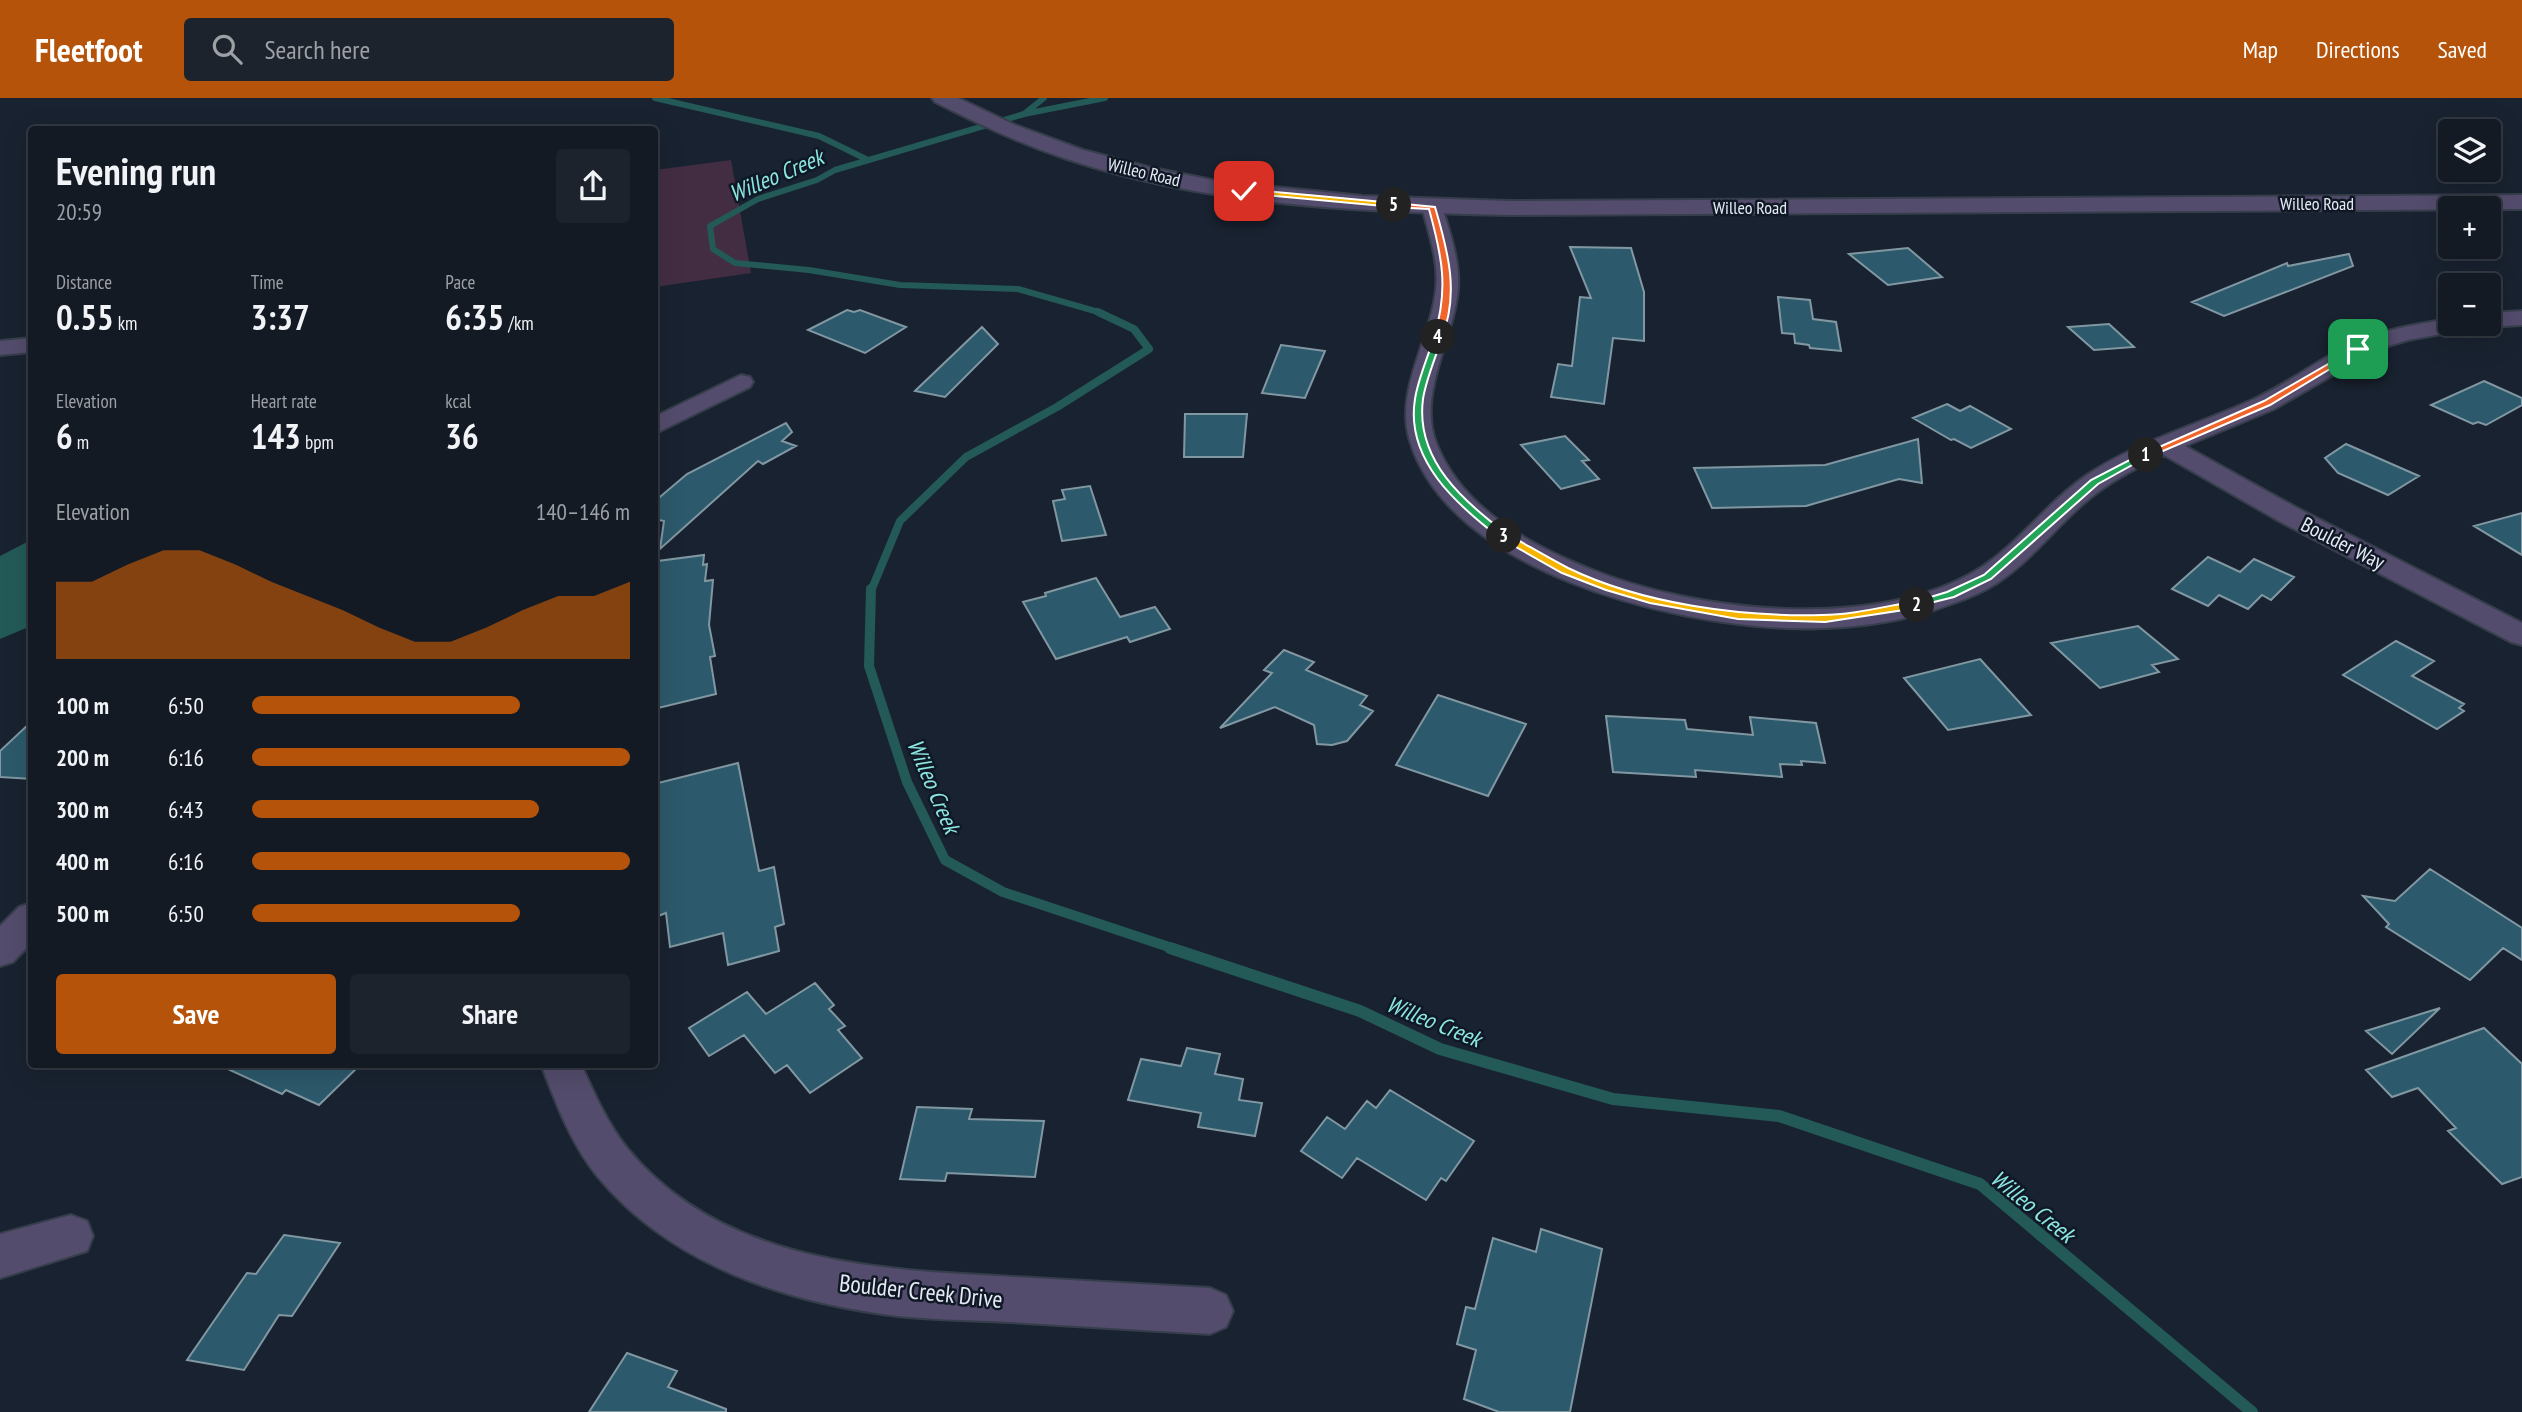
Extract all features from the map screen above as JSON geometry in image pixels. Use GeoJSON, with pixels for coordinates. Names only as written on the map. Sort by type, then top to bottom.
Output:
{"type":"FeatureCollection","features":[{"type":"Feature","properties":{"kind":"street","name":"Willeo Road"},"geometry":{"type":"LineString","coordinates":[[942,98],[989,123],[1057,149],[1127,170],[1244,191],[1334,201],[1432,207],[2522,202]]}},
{"type":"Feature","properties":{"kind":"street"},"geometry":{"type":"LineString","coordinates":[[1432,207],[1445,253],[1448,285],[1444,317],[1419,400],[1421,439],[1437,474],[1468,509],[1513,543],[1566,570],[1650,599],[1738,616],[1825,619],[1904,608],[1951,595],[1987,577],[2094,482],[2125,464],[2267,403],[2358,349],[2438,327]]}},
{"type":"Feature","properties":{"kind":"street"},"geometry":{"type":"LineString","coordinates":[[2501,319],[2522,318]]}},
{"type":"Feature","properties":{"kind":"street"},"geometry":{"type":"LineString","coordinates":[[0,348],[28,345]]}},
{"type":"Feature","properties":{"kind":"street"},"geometry":{"type":"LineString","coordinates":[[658,425],[741,382]]}},
{"type":"Feature","properties":{"kind":"street","name":"Boulder Way"},"geometry":{"type":"LineString","coordinates":[[2167,446],[2289,515],[2522,635]]}},
{"type":"Feature","properties":{"kind":"street"},"geometry":{"type":"LineString","coordinates":[[0,951],[28,920]]}},
{"type":"Feature","properties":{"kind":"street","name":"Boulder Creek Drive"},"geometry":{"type":"LineString","coordinates":[[562,1068],[571,1095],[592,1135],[612,1165],[642,1195],[713,1245],[764,1266],[824,1281],[889,1292],[1210,1311]]}},
{"type":"Feature","properties":{"kind":"street"},"geometry":{"type":"LineString","coordinates":[[0,1256],[71,1236]]}},
{"type":"Feature","properties":{"kind":"shaded area"},"geometry":{"type":"Polygon","coordinates":[[[731,160],[751,273],[658,287],[658,170],[731,160]]]}},
{"type":"Feature","properties":{"kind":"shaded area"},"geometry":{"type":"Polygon","coordinates":[[[28,542],[28,627],[0,639],[0,556],[28,542]]]}},
{"type":"Feature","properties":{"kind":"building"},"geometry":{"type":"Polygon","coordinates":[[[1570,247],[1631,248],[1644,292],[1644,341],[1613,338],[1604,404],[1551,397],[1558,364],[1572,366],[1580,297],[1591,298],[1570,247]]]}},
{"type":"Feature","properties":{"kind":"building"},"geometry":{"type":"Polygon","coordinates":[[[1908,248],[1942,277],[1888,285],[1849,254],[1908,248]]]}},
{"type":"Feature","properties":{"kind":"building"},"geometry":{"type":"Polygon","coordinates":[[[2349,254],[2353,266],[2224,316],[2192,302],[2287,263],[2288,266],[2349,254]]]}},
{"type":"Feature","properties":{"kind":"building"},"geometry":{"type":"Polygon","coordinates":[[[1778,297],[1810,300],[1813,319],[1836,322],[1841,351],[1810,348],[1809,345],[1795,343],[1794,334],[1782,333],[1778,297]]]}},
{"type":"Feature","properties":{"kind":"building"},"geometry":{"type":"Polygon","coordinates":[[[847,310],[860,310],[906,327],[865,353],[808,330],[847,310]]]}},
{"type":"Feature","properties":{"kind":"building"},"geometry":{"type":"Polygon","coordinates":[[[2109,324],[2134,347],[2094,350],[2068,327],[2109,324]]]}},
{"type":"Feature","properties":{"kind":"building"},"geometry":{"type":"Polygon","coordinates":[[[982,327],[998,344],[945,397],[915,391],[982,327]]]}},
{"type":"Feature","properties":{"kind":"building"},"geometry":{"type":"Polygon","coordinates":[[[1281,345],[1325,351],[1305,398],[1262,393],[1281,345]]]}},
{"type":"Feature","properties":{"kind":"building"},"geometry":{"type":"Polygon","coordinates":[[[2484,381],[2522,398],[2522,405],[2486,425],[2478,422],[2473,424],[2431,405],[2484,381]]]}},
{"type":"Feature","properties":{"kind":"building"},"geometry":{"type":"Polygon","coordinates":[[[1947,404],[1960,411],[1970,406],[2011,429],[1971,448],[1913,418],[1947,404]]]}},
{"type":"Feature","properties":{"kind":"building"},"geometry":{"type":"Polygon","coordinates":[[[1185,414],[1247,414],[1243,457],[1184,457],[1185,414]]]}},
{"type":"Feature","properties":{"kind":"building"},"geometry":{"type":"Polygon","coordinates":[[[786,423],[792,432],[782,441],[796,446],[763,464],[758,461],[660,549],[664,521],[658,520],[658,499],[687,474],[786,423]]]}},
{"type":"Feature","properties":{"kind":"building"},"geometry":{"type":"Polygon","coordinates":[[[1565,436],[1589,460],[1582,461],[1599,479],[1561,489],[1521,445],[1565,436]]]}},
{"type":"Feature","properties":{"kind":"building"},"geometry":{"type":"Polygon","coordinates":[[[1918,439],[1922,483],[1899,479],[1806,506],[1712,508],[1694,468],[1825,465],[1918,439]]]}},
{"type":"Feature","properties":{"kind":"building"},"geometry":{"type":"Polygon","coordinates":[[[2346,444],[2419,476],[2388,495],[2338,473],[2325,458],[2346,444]]]}},
{"type":"Feature","properties":{"kind":"building"},"geometry":{"type":"Polygon","coordinates":[[[1090,486],[1106,535],[1062,541],[1053,501],[1065,499],[1062,490],[1090,486]]]}},
{"type":"Feature","properties":{"kind":"building"},"geometry":{"type":"Polygon","coordinates":[[[2522,513],[2522,555],[2474,526],[2522,513]]]}},
{"type":"Feature","properties":{"kind":"building"},"geometry":{"type":"Polygon","coordinates":[[[704,555],[703,565],[707,564],[705,581],[713,580],[709,625],[715,656],[710,657],[716,694],[658,708],[658,561],[704,555]]]}},
{"type":"Feature","properties":{"kind":"building"},"geometry":{"type":"Polygon","coordinates":[[[2208,557],[2240,572],[2254,559],[2294,577],[2271,600],[2262,595],[2248,609],[2219,595],[2208,606],[2172,589],[2208,557]]]}},
{"type":"Feature","properties":{"kind":"building"},"geometry":{"type":"Polygon","coordinates":[[[1096,578],[1120,617],[1155,607],[1170,629],[1130,642],[1127,637],[1056,659],[1023,602],[1096,578]]]}},
{"type":"Feature","properties":{"kind":"building"},"geometry":{"type":"Polygon","coordinates":[[[2138,626],[2178,659],[2152,665],[2159,672],[2100,688],[2051,643],[2138,626]]]}},
{"type":"Feature","properties":{"kind":"building"},"geometry":{"type":"Polygon","coordinates":[[[2396,641],[2434,661],[2412,676],[2464,704],[2459,708],[2464,711],[2437,729],[2343,675],[2396,641]]]}},
{"type":"Feature","properties":{"kind":"building"},"geometry":{"type":"Polygon","coordinates":[[[1284,650],[1314,662],[1306,670],[1367,696],[1360,705],[1373,711],[1347,741],[1332,745],[1317,744],[1314,725],[1275,707],[1220,728],[1272,673],[1264,670],[1284,650]]]}},
{"type":"Feature","properties":{"kind":"building"},"geometry":{"type":"Polygon","coordinates":[[[1980,659],[2031,715],[1948,730],[1904,678],[1980,659]]]}},
{"type":"Feature","properties":{"kind":"building"},"geometry":{"type":"Polygon","coordinates":[[[1438,695],[1526,724],[1488,796],[1396,765],[1438,695]]]}},
{"type":"Feature","properties":{"kind":"building"},"geometry":{"type":"Polygon","coordinates":[[[1606,716],[1685,720],[1687,729],[1753,735],[1750,717],[1816,723],[1825,763],[1801,761],[1802,765],[1780,764],[1782,777],[1695,770],[1696,777],[1613,772],[1606,716]]]}},
{"type":"Feature","properties":{"kind":"building"},"geometry":{"type":"Polygon","coordinates":[[[28,725],[28,779],[0,777],[0,751],[28,725]]]}},
{"type":"Feature","properties":{"kind":"building"},"geometry":{"type":"Polygon","coordinates":[[[738,763],[759,871],[774,867],[784,924],[775,927],[779,951],[728,965],[723,933],[670,947],[666,913],[658,916],[658,783],[738,763]]]}},
{"type":"Feature","properties":{"kind":"building"},"geometry":{"type":"Polygon","coordinates":[[[2430,869],[2522,928],[2522,960],[2503,948],[2470,980],[2386,927],[2389,924],[2363,896],[2395,901],[2430,869]]]}},
{"type":"Feature","properties":{"kind":"building"},"geometry":{"type":"Polygon","coordinates":[[[815,983],[834,1005],[829,1009],[845,1026],[838,1030],[862,1058],[810,1093],[787,1065],[775,1073],[744,1035],[709,1056],[689,1028],[747,992],[766,1014],[815,983]]]}},
{"type":"Feature","properties":{"kind":"building"},"geometry":{"type":"Polygon","coordinates":[[[2440,1008],[2392,1054],[2366,1031],[2440,1008]]]}},
{"type":"Feature","properties":{"kind":"building"},"geometry":{"type":"Polygon","coordinates":[[[2484,1028],[2522,1064],[2522,1177],[2502,1184],[2448,1131],[2456,1128],[2418,1088],[2392,1097],[2366,1070],[2484,1028]]]}},
{"type":"Feature","properties":{"kind":"building"},"geometry":{"type":"Polygon","coordinates":[[[1187,1048],[1220,1054],[1215,1074],[1243,1079],[1239,1100],[1262,1103],[1255,1136],[1198,1127],[1201,1113],[1128,1100],[1141,1059],[1181,1066],[1187,1048]]]}},
{"type":"Feature","properties":{"kind":"building"},"geometry":{"type":"Polygon","coordinates":[[[226,1068],[357,1068],[319,1105],[286,1090],[282,1094],[226,1068]]]}},
{"type":"Feature","properties":{"kind":"building"},"geometry":{"type":"Polygon","coordinates":[[[1390,1090],[1474,1141],[1446,1181],[1441,1178],[1426,1200],[1357,1158],[1342,1178],[1301,1151],[1327,1117],[1345,1129],[1367,1101],[1376,1108],[1390,1090]]]}},
{"type":"Feature","properties":{"kind":"building"},"geometry":{"type":"Polygon","coordinates":[[[917,1107],[972,1109],[969,1119],[1044,1121],[1035,1177],[947,1173],[945,1181],[900,1179],[917,1107]]]}},
{"type":"Feature","properties":{"kind":"building"},"geometry":{"type":"Polygon","coordinates":[[[1541,1229],[1602,1249],[1570,1412],[1499,1412],[1464,1399],[1476,1350],[1457,1344],[1466,1307],[1475,1309],[1493,1238],[1536,1252],[1541,1229]]]}},
{"type":"Feature","properties":{"kind":"building"},"geometry":{"type":"Polygon","coordinates":[[[284,1235],[340,1243],[292,1316],[279,1315],[244,1370],[187,1360],[247,1273],[256,1274],[284,1235]]]}},
{"type":"Feature","properties":{"kind":"building"},"geometry":{"type":"Polygon","coordinates":[[[627,1353],[677,1371],[668,1387],[726,1409],[726,1412],[589,1412],[627,1353]]]}},
{"type":"Feature","properties":{"kind":"waterway"},"geometry":{"type":"LineString","coordinates":[[655,98],[819,136],[866,159]]}},
{"type":"Feature","properties":{"kind":"waterway","name":"Willeo Creek"},"geometry":{"type":"LineString","coordinates":[[1024,114],[1044,98]]}},
{"type":"Feature","properties":{"kind":"waterway"},"geometry":{"type":"LineString","coordinates":[[1024,114],[1105,98]]}},
{"type":"Feature","properties":{"kind":"waterway","name":"Willeo Creek"},"geometry":{"type":"LineString","coordinates":[[1024,114],[835,170],[817,180],[758,199],[710,226],[713,249],[735,263],[809,270],[900,285],[1018,289],[1102,313]]}},
{"type":"Feature","properties":{"kind":"waterway","name":"Willeo Creek"},"geometry":{"type":"LineString","coordinates":[[871,591],[900,521],[966,457],[1057,407],[1149,349],[1134,329],[1098,312]]}},
{"type":"Feature","properties":{"kind":"waterway","name":"Willeo Creek"},"geometry":{"type":"LineString","coordinates":[[871,589],[869,666],[907,782],[945,860],[1003,892],[1175,949]]}},
{"type":"Feature","properties":{"kind":"waterway","name":"Willeo Creek"},"geometry":{"type":"LineString","coordinates":[[1170,948],[1360,1011],[1440,1049],[1613,1099],[1779,1116],[1980,1184],[2252,1412]]}},
{"type":"Feature","properties":{"kind":"route"},"geometry":{"type":"LineString","coordinates":[[1244,191],[1308,199],[1432,207],[1445,253],[1448,285],[1444,317],[1419,400],[1421,439],[1437,474],[1468,509],[1498,532],[1513,543],[1566,570],[1650,599],[1738,616],[1825,619],[1904,608],[1951,595],[1987,577],[2094,482],[2125,464],[2267,403],[2358,349]]}}]}
